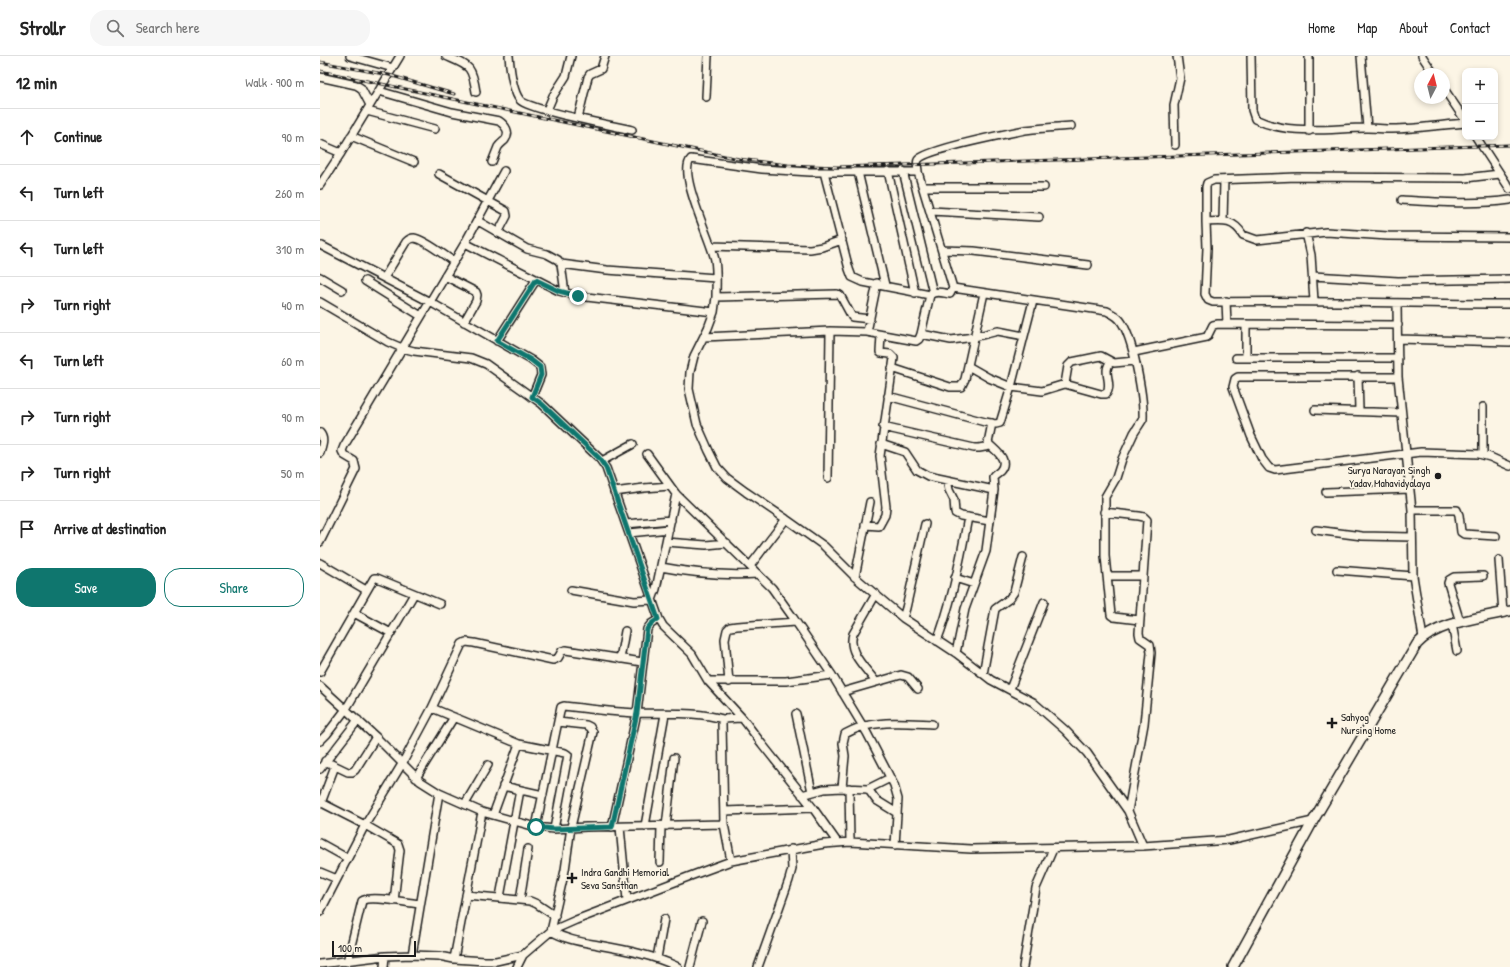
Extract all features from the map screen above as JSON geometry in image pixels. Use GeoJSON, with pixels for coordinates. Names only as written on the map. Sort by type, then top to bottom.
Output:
{"type":"FeatureCollection","features":[{"type":"Feature","properties":{"kind":"main road"},"geometry":{"type":"LineString","coordinates":[[1233,967],[1313,821],[1374,716],[1423,638],[1435,630],[1456,623],[1507,612]]}},
{"type":"Feature","properties":{"kind":"street"},"geometry":{"type":"LineString","coordinates":[[350,56],[393,68]]}},
{"type":"Feature","properties":{"kind":"street"},"geometry":{"type":"LineString","coordinates":[[320,185],[342,153],[400,56]]}},
{"type":"Feature","properties":{"kind":"street"},"geometry":{"type":"LineString","coordinates":[[446,56],[466,64],[469,67],[474,78],[476,92]]}},
{"type":"Feature","properties":{"kind":"street"},"geometry":{"type":"LineString","coordinates":[[509,56],[512,76],[518,97],[522,102],[528,105],[578,118],[632,130]]}},
{"type":"Feature","properties":{"kind":"street"},"geometry":{"type":"LineString","coordinates":[[547,110],[553,96],[566,76],[571,56]]}},
{"type":"Feature","properties":{"kind":"street"},"geometry":{"type":"LineString","coordinates":[[578,118],[588,77],[590,74],[601,69],[605,56]]}},
{"type":"Feature","properties":{"kind":"street"},"geometry":{"type":"LineString","coordinates":[[706,97],[708,56]]}},
{"type":"Feature","properties":{"kind":"street"},"geometry":{"type":"LineString","coordinates":[[1175,145],[1174,105],[1180,78],[1177,56]]}},
{"type":"Feature","properties":{"kind":"street"},"geometry":{"type":"LineString","coordinates":[[1251,56],[1252,110],[1255,119],[1262,122],[1295,130],[1309,131],[1367,128],[1392,130],[1462,123]]}},
{"type":"Feature","properties":{"kind":"street"},"geometry":{"type":"LineString","coordinates":[[1309,56],[1309,131]]}},
{"type":"Feature","properties":{"kind":"street"},"geometry":{"type":"LineString","coordinates":[[1361,56],[1367,128]]}},
{"type":"Feature","properties":{"kind":"street"},"geometry":{"type":"LineString","coordinates":[[1422,56],[1430,68]]}},
{"type":"Feature","properties":{"kind":"street"},"geometry":{"type":"LineString","coordinates":[[320,76],[356,85],[361,88],[368,108]]}},
{"type":"Feature","properties":{"kind":"street"},"geometry":{"type":"LineString","coordinates":[[378,91],[452,112],[499,121],[507,129],[507,134],[506,138],[499,146],[492,162]]}},
{"type":"Feature","properties":{"kind":"street"},"geometry":{"type":"LineString","coordinates":[[1450,98],[1462,116]]}},
{"type":"Feature","properties":{"kind":"street"},"geometry":{"type":"LineString","coordinates":[[368,108],[435,129]]}},
{"type":"Feature","properties":{"kind":"street"},"geometry":{"type":"LineString","coordinates":[[824,172],[852,277],[863,282],[876,283],[915,293],[950,294],[953,288],[918,172],[918,160],[923,156],[936,152],[1002,135],[1027,130],[1071,126]]}},
{"type":"Feature","properties":{"kind":"street"},"geometry":{"type":"LineString","coordinates":[[351,136],[414,162]]}},
{"type":"Feature","properties":{"kind":"street"},"geometry":{"type":"LineString","coordinates":[[1478,140],[1504,177],[1510,189]]}},
{"type":"Feature","properties":{"kind":"street"},"geometry":{"type":"LineString","coordinates":[[320,144],[342,153]]}},
{"type":"Feature","properties":{"kind":"street"},"geometry":{"type":"LineString","coordinates":[[918,172],[824,172],[762,168],[691,159],[689,161],[690,187],[711,246],[715,261],[716,278],[714,312],[704,337],[694,356],[690,372],[689,389],[697,424],[708,451],[717,467],[727,478],[824,546],[856,577],[903,618],[956,653],[983,674],[1033,702],[1082,746],[1128,811],[1143,846]]}},
{"type":"Feature","properties":{"kind":"street"},"geometry":{"type":"LineString","coordinates":[[888,171],[915,293]]}},
{"type":"Feature","properties":{"kind":"street"},"geometry":{"type":"LineString","coordinates":[[704,337],[830,331],[867,332],[916,341],[919,339],[932,294],[903,171]]}},
{"type":"Feature","properties":{"kind":"street"},"geometry":{"type":"LineString","coordinates":[[320,542],[356,469],[356,464],[354,461],[344,455],[342,451],[344,446],[478,221],[504,172]]}},
{"type":"Feature","properties":{"kind":"street"},"geometry":{"type":"LineString","coordinates":[[858,172],[885,285]]}},
{"type":"Feature","properties":{"kind":"street"},"geometry":{"type":"LineString","coordinates":[[439,174],[507,213],[498,233]]}},
{"type":"Feature","properties":{"kind":"street"},"geometry":{"type":"LineString","coordinates":[[1504,177],[1305,177],[1214,180],[1207,183],[1205,294],[1208,300],[1213,302],[1314,301],[1397,304],[1510,304]]}},
{"type":"Feature","properties":{"kind":"street"},"geometry":{"type":"LineString","coordinates":[[1223,221],[1224,180]]}},
{"type":"Feature","properties":{"kind":"street"},"geometry":{"type":"LineString","coordinates":[[923,187],[1044,187]]}},
{"type":"Feature","properties":{"kind":"street"},"geometry":{"type":"LineString","coordinates":[[1402,200],[1448,203],[1485,203],[1510,200]]}},
{"type":"Feature","properties":{"kind":"street"},"geometry":{"type":"LineString","coordinates":[[931,211],[1039,217]]}},
{"type":"Feature","properties":{"kind":"street"},"geometry":{"type":"LineString","coordinates":[[478,221],[527,249],[554,256],[561,264],[565,293]]}},
{"type":"Feature","properties":{"kind":"street"},"geometry":{"type":"LineString","coordinates":[[1206,222],[1223,221],[1235,225],[1243,235],[1258,240],[1306,233],[1326,232],[1388,236],[1510,237]]}},
{"type":"Feature","properties":{"kind":"street"},"geometry":{"type":"LineString","coordinates":[[1306,233],[1311,255],[1314,301]]}},
{"type":"Feature","properties":{"kind":"street"},"geometry":{"type":"LineString","coordinates":[[384,278],[406,242],[410,239],[415,238],[423,241],[453,262]]}},
{"type":"Feature","properties":{"kind":"street"},"geometry":{"type":"LineString","coordinates":[[711,246],[810,249],[822,247],[842,240]]}},
{"type":"Feature","properties":{"kind":"street"},"geometry":{"type":"LineString","coordinates":[[465,243],[536,280],[565,293],[578,296],[714,312]]}},
{"type":"Feature","properties":{"kind":"street"},"geometry":{"type":"LineString","coordinates":[[322,246],[430,302],[531,360],[540,367],[541,375],[532,397]]}},
{"type":"Feature","properties":{"kind":"street"},"geometry":{"type":"LineString","coordinates":[[942,250],[974,251],[1088,265]]}},
{"type":"Feature","properties":{"kind":"street"},"geometry":{"type":"LineString","coordinates":[[561,264],[607,270],[716,278]]}},
{"type":"Feature","properties":{"kind":"street"},"geometry":{"type":"LineString","coordinates":[[445,276],[476,292],[476,301],[464,322]]}},
{"type":"Feature","properties":{"kind":"street"},"geometry":{"type":"LineString","coordinates":[[1313,276],[1398,281],[1510,280]]}},
{"type":"Feature","properties":{"kind":"street"},"geometry":{"type":"LineString","coordinates":[[320,277],[342,290]]}},
{"type":"Feature","properties":{"kind":"street"},"geometry":{"type":"LineString","coordinates":[[497,341],[536,280]]}},
{"type":"Feature","properties":{"kind":"street"},"geometry":{"type":"LineString","coordinates":[[365,281],[421,316]]}},
{"type":"Feature","properties":{"kind":"street"},"geometry":{"type":"LineString","coordinates":[[867,332],[876,283]]}},
{"type":"Feature","properties":{"kind":"street"},"geometry":{"type":"LineString","coordinates":[[953,288],[1107,312],[1120,319],[1134,352],[1143,419],[1134,433],[1122,459],[1116,478],[1106,492],[1104,512],[1106,576],[1111,615],[1114,617],[1139,620]]}},
{"type":"Feature","properties":{"kind":"street"},"geometry":{"type":"LineString","coordinates":[[892,368],[943,385],[956,388],[961,387],[964,383],[984,293]]}},
{"type":"Feature","properties":{"kind":"street"},"geometry":{"type":"LineString","coordinates":[[716,297],[837,294],[840,295],[852,317],[870,319]]}},
{"type":"Feature","properties":{"kind":"street"},"geometry":{"type":"LineString","coordinates":[[888,396],[996,424],[1000,422],[1011,387],[1033,300]]}},
{"type":"Feature","properties":{"kind":"street"},"geometry":{"type":"LineString","coordinates":[[320,302],[388,342],[402,348],[414,351],[471,358],[480,361],[542,404],[602,461],[606,468],[626,524],[658,619],[663,626],[692,654],[708,681],[741,718],[813,808],[837,842]]}},
{"type":"Feature","properties":{"kind":"street"},"geometry":{"type":"LineString","coordinates":[[1226,302],[1227,324]]}},
{"type":"Feature","properties":{"kind":"street"},"geometry":{"type":"LineString","coordinates":[[1397,304],[1398,377],[1412,510],[1413,576],[1423,638]]}},
{"type":"Feature","properties":{"kind":"street"},"geometry":{"type":"LineString","coordinates":[[1134,352],[1207,337],[1213,326],[1227,324],[1398,325]]}},
{"type":"Feature","properties":{"kind":"street"},"geometry":{"type":"LineString","coordinates":[[1246,324],[1246,358]]}},
{"type":"Feature","properties":{"kind":"street"},"geometry":{"type":"LineString","coordinates":[[828,478],[830,331]]}},
{"type":"Feature","properties":{"kind":"street"},"geometry":{"type":"LineString","coordinates":[[921,334],[951,340],[974,337],[998,331],[1024,336]]}},
{"type":"Feature","properties":{"kind":"street"},"geometry":{"type":"LineString","coordinates":[[865,525],[879,526],[886,511],[880,462],[881,444],[894,358],[893,355],[880,352],[881,335]]}},
{"type":"Feature","properties":{"kind":"street"},"geometry":{"type":"LineString","coordinates":[[1398,340],[1510,342]]}},
{"type":"Feature","properties":{"kind":"street"},"geometry":{"type":"LineString","coordinates":[[1065,384],[1068,366],[1072,362],[1101,356],[1107,358],[1111,362],[1135,361]]}},
{"type":"Feature","properties":{"kind":"street"},"geometry":{"type":"LineString","coordinates":[[1236,358],[1398,358]]}},
{"type":"Feature","properties":{"kind":"street"},"geometry":{"type":"LineString","coordinates":[[968,366],[989,378],[1011,387],[1042,391],[1065,384],[1106,394],[1108,390],[1106,370],[1111,362]]}},
{"type":"Feature","properties":{"kind":"street"},"geometry":{"type":"LineString","coordinates":[[1358,376],[1359,410]]}},
{"type":"Feature","properties":{"kind":"street"},"geometry":{"type":"LineString","coordinates":[[1398,377],[1238,377],[1235,378],[1233,387],[1251,436],[1262,459],[1268,468],[1275,470],[1405,453],[1470,453],[1483,455],[1510,466]]}},
{"type":"Feature","properties":{"kind":"street"},"geometry":{"type":"LineString","coordinates":[[1483,407],[1483,455]]}},
{"type":"Feature","properties":{"kind":"street"},"geometry":{"type":"LineString","coordinates":[[1315,410],[1401,412]]}},
{"type":"Feature","properties":{"kind":"street"},"geometry":{"type":"LineString","coordinates":[[956,653],[965,609],[986,551],[994,490],[992,477],[1000,471],[1003,461],[1001,456],[990,446],[988,440],[992,423]]}},
{"type":"Feature","properties":{"kind":"street"},"geometry":{"type":"LineString","coordinates":[[884,428],[974,448],[990,446]]}},
{"type":"Feature","properties":{"kind":"street"},"geometry":{"type":"LineString","coordinates":[[320,434],[322,436],[323,443],[320,453]]}},
{"type":"Feature","properties":{"kind":"street"},"geometry":{"type":"LineString","coordinates":[[602,461],[633,444]]}},
{"type":"Feature","properties":{"kind":"street"},"geometry":{"type":"LineString","coordinates":[[881,444],[905,452],[917,470],[922,473],[994,490]]}},
{"type":"Feature","properties":{"kind":"street"},"geometry":{"type":"LineString","coordinates":[[647,454],[676,494],[772,588],[832,675],[863,726],[890,778],[898,799],[895,845]]}},
{"type":"Feature","properties":{"kind":"street"},"geometry":{"type":"LineString","coordinates":[[947,480],[949,490],[954,500],[955,513],[990,521]]}},
{"type":"Feature","properties":{"kind":"street"},"geometry":{"type":"LineString","coordinates":[[614,492],[670,486]]}},
{"type":"Feature","properties":{"kind":"street"},"geometry":{"type":"LineString","coordinates":[[1326,492],[1410,489]]}},
{"type":"Feature","properties":{"kind":"street"},"geometry":{"type":"LineString","coordinates":[[652,600],[661,567],[676,494]]}},
{"type":"Feature","properties":{"kind":"street"},"geometry":{"type":"LineString","coordinates":[[856,577],[870,502]]}},
{"type":"Feature","properties":{"kind":"street"},"geometry":{"type":"LineString","coordinates":[[1412,510],[1457,510],[1461,532],[1464,534],[1496,536]]}},
{"type":"Feature","properties":{"kind":"street"},"geometry":{"type":"LineString","coordinates":[[1104,512],[1139,516],[1144,517],[1147,520],[1139,620],[1140,638],[1150,645],[1151,653],[1144,724],[1128,811]]}},
{"type":"Feature","properties":{"kind":"street"},"geometry":{"type":"LineString","coordinates":[[937,641],[945,617],[962,551],[968,517]]}},
{"type":"Feature","properties":{"kind":"street"},"geometry":{"type":"LineString","coordinates":[[750,566],[786,518]]}},
{"type":"Feature","properties":{"kind":"street"},"geometry":{"type":"LineString","coordinates":[[626,524],[671,520]]}},
{"type":"Feature","properties":{"kind":"street"},"geometry":{"type":"LineString","coordinates":[[903,618],[925,524]]}},
{"type":"Feature","properties":{"kind":"street"},"geometry":{"type":"LineString","coordinates":[[629,533],[669,529]]}},
{"type":"Feature","properties":{"kind":"street"},"geometry":{"type":"LineString","coordinates":[[1316,530],[1362,536],[1412,537]]}},
{"type":"Feature","properties":{"kind":"street"},"geometry":{"type":"LineString","coordinates":[[666,542],[706,545],[727,543]]}},
{"type":"Feature","properties":{"kind":"street"},"geometry":{"type":"LineString","coordinates":[[983,674],[995,610],[1009,599],[1014,592],[1023,557]]}},
{"type":"Feature","properties":{"kind":"street"},"geometry":{"type":"LineString","coordinates":[[1499,560],[1507,612]]}},
{"type":"Feature","properties":{"kind":"street"},"geometry":{"type":"LineString","coordinates":[[320,563],[366,590]]}},
{"type":"Feature","properties":{"kind":"street"},"geometry":{"type":"LineString","coordinates":[[661,567],[675,570],[758,574]]}},
{"type":"Feature","properties":{"kind":"street"},"geometry":{"type":"LineString","coordinates":[[1337,570],[1413,576]]}},
{"type":"Feature","properties":{"kind":"street"},"geometry":{"type":"LineString","coordinates":[[1106,576],[1143,576]]}},
{"type":"Feature","properties":{"kind":"street"},"geometry":{"type":"LineString","coordinates":[[1457,651],[1456,623],[1448,583],[1449,580],[1454,577],[1483,576]]}},
{"type":"Feature","properties":{"kind":"street"},"geometry":{"type":"LineString","coordinates":[[320,672],[366,590],[372,581],[377,578],[440,604]]}},
{"type":"Feature","properties":{"kind":"street"},"geometry":{"type":"LineString","coordinates":[[955,578],[974,584]]}},
{"type":"Feature","properties":{"kind":"street"},"geometry":{"type":"LineString","coordinates":[[571,590],[634,601],[652,600]]}},
{"type":"Feature","properties":{"kind":"street"},"geometry":{"type":"LineString","coordinates":[[320,741],[346,709],[414,594]]}},
{"type":"Feature","properties":{"kind":"street"},"geometry":{"type":"LineString","coordinates":[[876,594],[853,634],[851,641],[852,650],[876,682]]}},
{"type":"Feature","properties":{"kind":"street"},"geometry":{"type":"LineString","coordinates":[[1010,689],[1044,602]]}},
{"type":"Feature","properties":{"kind":"street"},"geometry":{"type":"LineString","coordinates":[[354,612],[391,633]]}},
{"type":"Feature","properties":{"kind":"street"},"geometry":{"type":"LineString","coordinates":[[612,827],[637,713],[647,629],[658,619]]}},
{"type":"Feature","properties":{"kind":"street"},"geometry":{"type":"LineString","coordinates":[[729,682],[726,639],[727,630],[730,627],[796,622]]}},
{"type":"Feature","properties":{"kind":"street"},"geometry":{"type":"LineString","coordinates":[[620,659],[625,631]]}},
{"type":"Feature","properties":{"kind":"street"},"geometry":{"type":"LineString","coordinates":[[320,912],[365,825],[402,764],[432,708],[462,644],[466,642],[553,660],[558,658],[562,651],[566,650],[642,662]]}},
{"type":"Feature","properties":{"kind":"street"},"geometry":{"type":"LineString","coordinates":[[708,681],[786,681],[832,675]]}},
{"type":"Feature","properties":{"kind":"street"},"geometry":{"type":"LineString","coordinates":[[842,692],[904,675],[908,677],[918,689]]}},
{"type":"Feature","properties":{"kind":"street"},"geometry":{"type":"LineString","coordinates":[[320,686],[358,720],[416,778],[427,787],[482,812],[536,827],[554,829],[571,827],[724,824]]}},
{"type":"Feature","properties":{"kind":"street"},"geometry":{"type":"LineString","coordinates":[[536,827],[561,707],[564,706],[637,713],[711,716],[723,720],[726,718],[741,718]]}},
{"type":"Feature","properties":{"kind":"street"},"geometry":{"type":"LineString","coordinates":[[432,708],[519,744],[565,753],[568,755],[554,829]]}},
{"type":"Feature","properties":{"kind":"street"},"geometry":{"type":"LineString","coordinates":[[645,826],[665,714]]}},
{"type":"Feature","properties":{"kind":"street"},"geometry":{"type":"LineString","coordinates":[[796,714],[812,792]]}},
{"type":"Feature","properties":{"kind":"street"},"geometry":{"type":"LineString","coordinates":[[416,778],[454,717]]}},
{"type":"Feature","properties":{"kind":"street"},"geometry":{"type":"LineString","coordinates":[[320,769],[358,720]]}},
{"type":"Feature","properties":{"kind":"street"},"geometry":{"type":"LineString","coordinates":[[723,720],[724,824],[730,861]]}},
{"type":"Feature","properties":{"kind":"street"},"geometry":{"type":"LineString","coordinates":[[551,931],[565,870],[571,827],[593,732],[590,727],[586,725],[558,722]]}},
{"type":"Feature","properties":{"kind":"street"},"geometry":{"type":"LineString","coordinates":[[850,842],[843,738],[844,734],[863,726],[889,723],[932,724]]}},
{"type":"Feature","properties":{"kind":"street"},"geometry":{"type":"LineString","coordinates":[[325,761],[348,772],[352,772],[355,770],[376,737]]}},
{"type":"Feature","properties":{"kind":"street"},"geometry":{"type":"LineString","coordinates":[[493,815],[519,744]]}},
{"type":"Feature","properties":{"kind":"street"},"geometry":{"type":"LineString","coordinates":[[660,862],[674,758]]}},
{"type":"Feature","properties":{"kind":"street"},"geometry":{"type":"LineString","coordinates":[[466,804],[488,765]]}},
{"type":"Feature","properties":{"kind":"street"},"geometry":{"type":"LineString","coordinates":[[335,766],[320,803],[365,825],[400,846],[394,901]]}},
{"type":"Feature","properties":{"kind":"street"},"geometry":{"type":"LineString","coordinates":[[802,795],[824,789],[868,789],[890,778]]}},
{"type":"Feature","properties":{"kind":"street"},"geometry":{"type":"LineString","coordinates":[[503,786],[543,795]]}},
{"type":"Feature","properties":{"kind":"street"},"geometry":{"type":"LineString","coordinates":[[868,789],[876,800],[897,813]]}},
{"type":"Feature","properties":{"kind":"street"},"geometry":{"type":"LineString","coordinates":[[500,897],[520,790]]}},
{"type":"Feature","properties":{"kind":"street"},"geometry":{"type":"LineString","coordinates":[[412,955],[439,793]]}},
{"type":"Feature","properties":{"kind":"street"},"geometry":{"type":"LineString","coordinates":[[724,811],[813,808]]}},
{"type":"Feature","properties":{"kind":"street"},"geometry":{"type":"LineString","coordinates":[[454,959],[482,812]]}},
{"type":"Feature","properties":{"kind":"street"},"geometry":{"type":"LineString","coordinates":[[517,967],[523,955],[551,931],[576,920],[730,861],[791,849],[837,842],[972,849],[1053,849],[1143,846],[1229,840],[1313,821]]}},
{"type":"Feature","properties":{"kind":"street"},"geometry":{"type":"LineString","coordinates":[[620,826],[627,900]]}},
{"type":"Feature","properties":{"kind":"street"},"geometry":{"type":"LineString","coordinates":[[320,843],[347,858]]}},
{"type":"Feature","properties":{"kind":"street"},"geometry":{"type":"LineString","coordinates":[[520,900],[528,848]]}},
{"type":"Feature","properties":{"kind":"street"},"geometry":{"type":"LineString","coordinates":[[758,967],[789,880],[792,869],[791,849]]}},
{"type":"Feature","properties":{"kind":"street"},"geometry":{"type":"LineString","coordinates":[[1023,967],[1036,888],[1053,849]]}},
{"type":"Feature","properties":{"kind":"street"},"geometry":{"type":"LineString","coordinates":[[320,872],[337,879]]}},
{"type":"Feature","properties":{"kind":"street"},"geometry":{"type":"LineString","coordinates":[[466,895],[500,897],[537,904],[555,916]]}},
{"type":"Feature","properties":{"kind":"street"},"geometry":{"type":"LineString","coordinates":[[347,962],[362,901],[364,899],[420,904]]}},
{"type":"Feature","properties":{"kind":"street"},"geometry":{"type":"LineString","coordinates":[[657,958],[664,919]]}},
{"type":"Feature","properties":{"kind":"street"},"geometry":{"type":"LineString","coordinates":[[690,967],[702,921]]}},
{"type":"Feature","properties":{"kind":"street"},"geometry":{"type":"LineString","coordinates":[[551,931],[565,938],[657,958],[678,967]]}},
{"type":"Feature","properties":{"kind":"street"},"geometry":{"type":"LineString","coordinates":[[320,964],[347,962],[385,956],[439,956],[454,959],[496,961],[523,955]]}},
{"type":"Feature","properties":{"kind":"street"},"geometry":{"type":"LineString","coordinates":[[384,967],[385,956]]}},
{"type":"Feature","properties":{"kind":"railway"},"geometry":{"type":"LineString","coordinates":[[320,62],[389,75],[454,94]]}},
{"type":"Feature","properties":{"kind":"railway"},"geometry":{"type":"LineString","coordinates":[[320,71],[739,159],[788,165],[837,167],[1510,145]]}},
{"type":"Feature","properties":{"kind":"place","name":"Surya Narayan Singh Yadav Mahavidyalaya"},"geometry":{"type":"Point","coordinates":[1438,476]}},
{"type":"Feature","properties":{"kind":"place","name":"Sahyog Nursing Home"},"geometry":{"type":"Point","coordinates":[1332,723]}},
{"type":"Feature","properties":{"kind":"place","name":"Indra Gandhi Memorial Seva Sansthan"},"geometry":{"type":"Point","coordinates":[572,878]}},
{"type":"Feature","properties":{"kind":"route"},"geometry":{"type":"LineString","coordinates":[[536,827],[554,829],[571,827],[612,827],[637,713],[645,636],[647,629],[658,619],[606,468],[599,458],[542,404],[532,397],[539,383],[541,375],[540,367],[531,360],[497,341],[536,280],[559,291],[578,296]]}}]}
